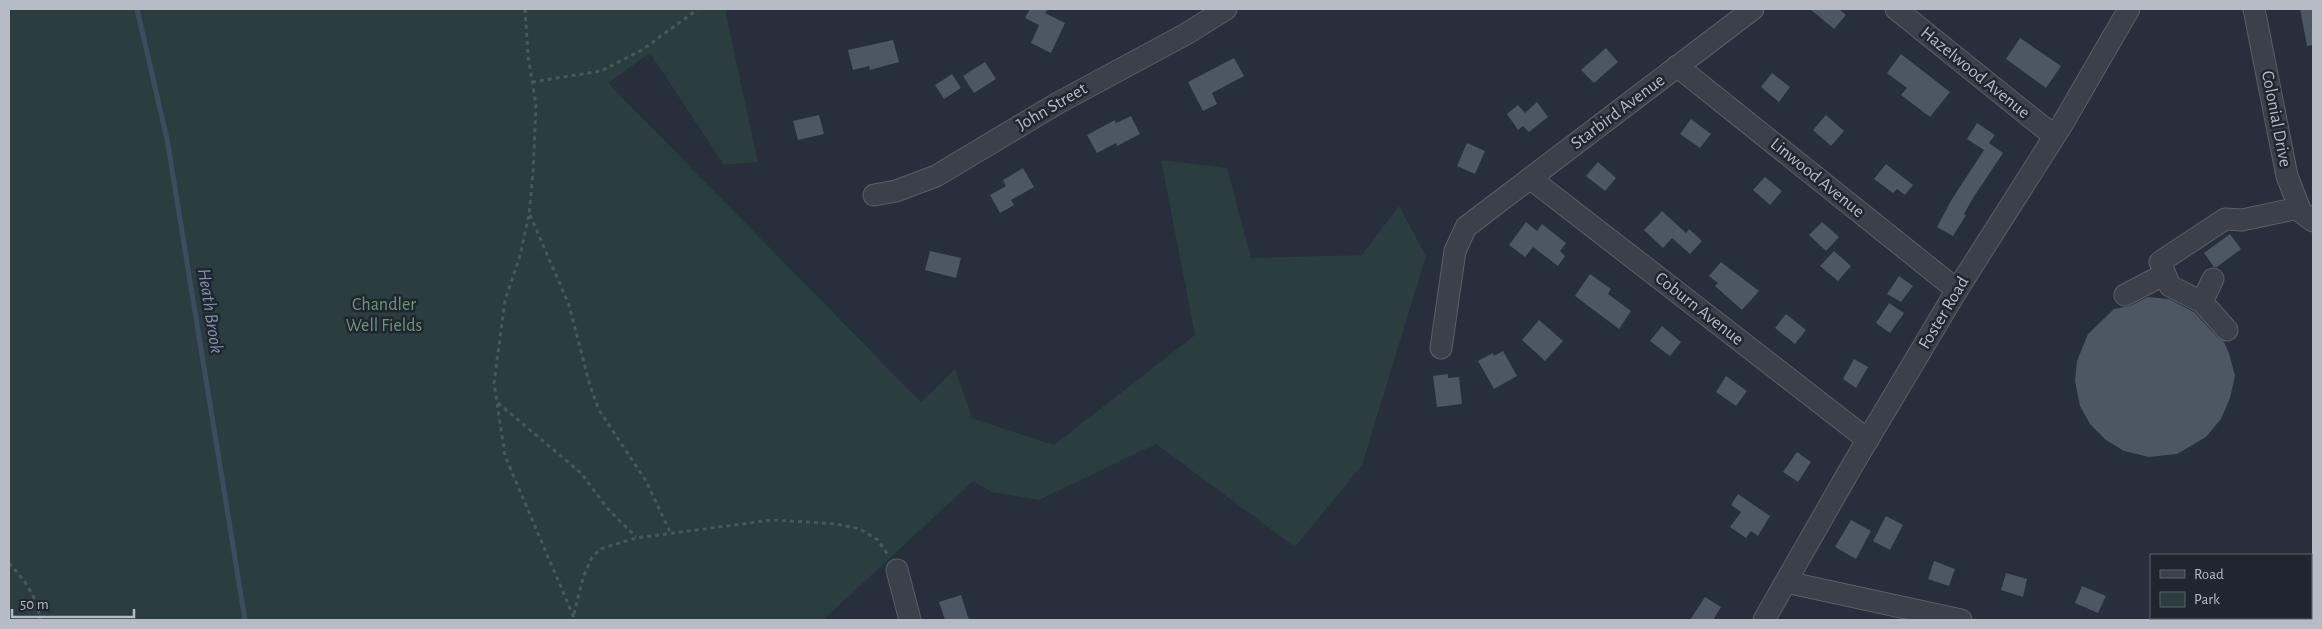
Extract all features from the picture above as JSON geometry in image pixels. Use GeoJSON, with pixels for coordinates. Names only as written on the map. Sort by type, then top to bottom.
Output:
{"type":"FeatureCollection","features":[{"type":"Feature","properties":{"kind":"street","name":"John Street"},"geometry":{"type":"LineString","coordinates":[[874,196],[896,191],[936,176],[1058,102],[1186,34],[1226,9]]}},
{"type":"Feature","properties":{"kind":"street","name":"Starbird Avenue"},"geometry":{"type":"LineString","coordinates":[[1441,348],[1455,251],[1466,227],[1753,9]]}},
{"type":"Feature","properties":{"kind":"street","name":"Hazelwood Avenue"},"geometry":{"type":"LineString","coordinates":[[1896,9],[2054,136]]}},
{"type":"Feature","properties":{"kind":"street","name":"Foster Road"},"geometry":{"type":"LineString","coordinates":[[1764,620],[1957,290],[2054,136],[2129,9]]}},
{"type":"Feature","properties":{"kind":"street","name":"Colonial Drive"},"geometry":{"type":"LineString","coordinates":[[2254,9],[2287,176],[2306,214]]}},
{"type":"Feature","properties":{"kind":"street","name":"Linwood Avenue"},"geometry":{"type":"LineString","coordinates":[[1677,66],[1957,290]]}},
{"type":"Feature","properties":{"kind":"street","name":"Coburn Avenue"},"geometry":{"type":"LineString","coordinates":[[1530,178],[1868,440]]}},
{"type":"Feature","properties":{"kind":"street"},"geometry":{"type":"LineString","coordinates":[[2227,330],[2202,302],[2170,286],[2160,262],[2225,219],[2242,220],[2306,214]]}},
{"type":"Feature","properties":{"kind":"street"},"geometry":{"type":"LineString","coordinates":[[2125,295],[2165,274]]}},
{"type":"Feature","properties":{"kind":"street"},"geometry":{"type":"LineString","coordinates":[[2202,302],[2213,279]]}},
{"type":"Feature","properties":{"kind":"street"},"geometry":{"type":"LineString","coordinates":[[897,570],[910,620]]}},
{"type":"Feature","properties":{"kind":"street"},"geometry":{"type":"LineString","coordinates":[[1786,582],[1961,620]]}},
{"type":"Feature","properties":{"kind":"path"},"geometry":{"type":"LineString","coordinates":[[525,9],[536,105],[529,214],[520,256],[505,300],[494,383],[505,456],[575,620]]}},
{"type":"Feature","properties":{"kind":"path"},"geometry":{"type":"LineString","coordinates":[[532,82],[601,71],[642,50],[698,9]]}},
{"type":"Feature","properties":{"kind":"path"},"geometry":{"type":"LineString","coordinates":[[529,214],[569,305],[590,386],[600,410],[646,481],[670,534]]}},
{"type":"Feature","properties":{"kind":"path"},"geometry":{"type":"LineString","coordinates":[[497,402],[581,473],[607,508],[636,538]]}},
{"type":"Feature","properties":{"kind":"path"},"geometry":{"type":"LineString","coordinates":[[574,615],[583,578],[591,559],[600,549],[636,538],[772,520],[836,524],[860,529],[878,540],[897,570]]}},
{"type":"Feature","properties":{"kind":"path"},"geometry":{"type":"LineString","coordinates":[[9,563],[24,580],[36,601],[40,620]]}},
{"type":"Feature","properties":{"kind":"green space","name":"Chandler Well Fields"},"geometry":{"type":"Polygon","coordinates":[[[9,9],[727,9],[726,15],[758,162],[724,165],[650,53],[608,83],[921,402],[955,369],[972,418],[1054,445],[1195,335],[1161,160],[1227,168],[1251,258],[1362,255],[1399,206],[1426,256],[1362,465],[1295,547],[1156,444],[1039,500],[992,492],[973,481],[823,620],[9,620],[9,9]]]}},
{"type":"Feature","properties":{"kind":"building"},"geometry":{"type":"Polygon","coordinates":[[[1030,9],[1048,9],[1045,13],[1065,23],[1051,53],[1031,43],[1039,25],[1025,18],[1030,9]]]}},
{"type":"Feature","properties":{"kind":"building"},"geometry":{"type":"Polygon","coordinates":[[[1810,9],[1839,9],[1846,15],[1834,29],[1810,9]]]}},
{"type":"Feature","properties":{"kind":"building"},"geometry":{"type":"Polygon","coordinates":[[[2300,9],[2313,9],[2313,45],[2307,46],[2300,9]]]}},
{"type":"Feature","properties":{"kind":"building"},"geometry":{"type":"Polygon","coordinates":[[[2020,38],[2061,66],[2046,88],[2006,59],[2020,38]]]}},
{"type":"Feature","properties":{"kind":"building"},"geometry":{"type":"Polygon","coordinates":[[[893,40],[899,62],[870,70],[869,66],[853,70],[848,50],[893,40]]]}},
{"type":"Feature","properties":{"kind":"building"},"geometry":{"type":"Polygon","coordinates":[[[1606,48],[1618,62],[1594,83],[1581,70],[1606,48]]]}},
{"type":"Feature","properties":{"kind":"building"},"geometry":{"type":"Polygon","coordinates":[[[1901,54],[1950,92],[1930,117],[1901,95],[1907,88],[1887,73],[1901,54]]]}},
{"type":"Feature","properties":{"kind":"building"},"geometry":{"type":"Polygon","coordinates":[[[1234,58],[1244,76],[1212,93],[1217,104],[1203,111],[1188,82],[1234,58]]]}},
{"type":"Feature","properties":{"kind":"building"},"geometry":{"type":"Polygon","coordinates":[[[985,62],[996,79],[974,93],[963,76],[985,62]]]}},
{"type":"Feature","properties":{"kind":"building"},"geometry":{"type":"Polygon","coordinates":[[[1772,73],[1790,87],[1779,102],[1761,87],[1772,73]]]}},
{"type":"Feature","properties":{"kind":"building"},"geometry":{"type":"Polygon","coordinates":[[[952,74],[961,88],[944,99],[935,85],[952,74]]]}},
{"type":"Feature","properties":{"kind":"building"},"geometry":{"type":"Polygon","coordinates":[[[1537,102],[1548,117],[1529,132],[1523,126],[1518,130],[1507,114],[1518,105],[1525,113],[1537,102]]]}},
{"type":"Feature","properties":{"kind":"building"},"geometry":{"type":"Polygon","coordinates":[[[819,115],[824,134],[798,140],[793,121],[819,115]]]}},
{"type":"Feature","properties":{"kind":"building"},"geometry":{"type":"Polygon","coordinates":[[[1826,115],[1844,131],[1831,146],[1813,130],[1826,115]]]}},
{"type":"Feature","properties":{"kind":"building"},"geometry":{"type":"Polygon","coordinates":[[[1131,116],[1140,134],[1117,146],[1116,143],[1097,153],[1087,135],[1115,120],[1116,123],[1131,116]]]}},
{"type":"Feature","properties":{"kind":"building"},"geometry":{"type":"Polygon","coordinates":[[[1691,119],[1711,134],[1700,148],[1680,134],[1691,119]]]}},
{"type":"Feature","properties":{"kind":"building"},"geometry":{"type":"Polygon","coordinates":[[[1977,123],[1995,135],[1989,143],[2003,153],[1973,198],[1964,214],[1966,215],[1953,236],[1937,227],[1952,199],[1984,150],[1967,139],[1977,123]]]}},
{"type":"Feature","properties":{"kind":"building"},"geometry":{"type":"Polygon","coordinates":[[[1467,143],[1485,151],[1475,174],[1457,166],[1467,143]]]}},
{"type":"Feature","properties":{"kind":"building"},"geometry":{"type":"Polygon","coordinates":[[[1598,162],[1616,178],[1605,191],[1586,176],[1598,162]]]}},
{"type":"Feature","properties":{"kind":"building"},"geometry":{"type":"Polygon","coordinates":[[[1886,164],[1913,185],[1905,195],[1897,189],[1893,193],[1874,179],[1886,164]]]}},
{"type":"Feature","properties":{"kind":"building"},"geometry":{"type":"Polygon","coordinates":[[[1023,168],[1034,187],[1011,200],[1014,205],[1000,213],[990,195],[1006,186],[1003,180],[1023,168]]]}},
{"type":"Feature","properties":{"kind":"building"},"geometry":{"type":"Polygon","coordinates":[[[1765,177],[1782,191],[1770,205],[1753,190],[1765,177]]]}},
{"type":"Feature","properties":{"kind":"building"},"geometry":{"type":"Polygon","coordinates":[[[1662,211],[1686,233],[1689,229],[1702,241],[1690,254],[1672,238],[1663,248],[1644,230],[1662,211]]]}},
{"type":"Feature","properties":{"kind":"building"},"geometry":{"type":"Polygon","coordinates":[[[1526,222],[1537,231],[1542,224],[1566,243],[1560,251],[1565,256],[1558,266],[1533,247],[1525,257],[1509,245],[1526,222]]]}},
{"type":"Feature","properties":{"kind":"building"},"geometry":{"type":"Polygon","coordinates":[[[1822,222],[1839,237],[1826,251],[1809,235],[1822,222]]]}},
{"type":"Feature","properties":{"kind":"building"},"geometry":{"type":"Polygon","coordinates":[[[2230,234],[2241,249],[2217,267],[2214,267],[2204,253],[2230,234]]]}},
{"type":"Feature","properties":{"kind":"building"},"geometry":{"type":"Polygon","coordinates":[[[930,251],[961,258],[956,278],[925,270],[930,251]]]}},
{"type":"Feature","properties":{"kind":"building"},"geometry":{"type":"Polygon","coordinates":[[[1834,251],[1851,266],[1838,281],[1820,266],[1834,251]]]}},
{"type":"Feature","properties":{"kind":"building"},"geometry":{"type":"Polygon","coordinates":[[[1721,262],[1759,291],[1742,310],[1715,286],[1718,283],[1709,276],[1721,262]]]}},
{"type":"Feature","properties":{"kind":"building"},"geometry":{"type":"Polygon","coordinates":[[[1590,274],[1611,289],[1608,294],[1631,311],[1619,329],[1575,296],[1590,274]]]}},
{"type":"Feature","properties":{"kind":"building"},"geometry":{"type":"Polygon","coordinates":[[[1899,276],[1913,286],[1901,302],[1887,294],[1899,276]]]}},
{"type":"Feature","properties":{"kind":"building"},"geometry":{"type":"Polygon","coordinates":[[[2148,297],[2169,299],[2194,312],[2224,342],[2235,376],[2230,398],[2221,419],[2206,437],[2177,454],[2149,457],[2124,451],[2106,440],[2090,424],[2080,406],[2075,381],[2077,361],[2088,334],[2114,309],[2130,306],[2148,297]]]}},
{"type":"Feature","properties":{"kind":"building"},"geometry":{"type":"Polygon","coordinates":[[[1889,303],[1904,313],[1890,333],[1876,323],[1889,303]]]}},
{"type":"Feature","properties":{"kind":"building"},"geometry":{"type":"Polygon","coordinates":[[[1786,314],[1806,330],[1795,344],[1775,328],[1786,314]]]}},
{"type":"Feature","properties":{"kind":"building"},"geometry":{"type":"Polygon","coordinates":[[[1539,320],[1563,341],[1545,361],[1522,340],[1539,320]]]}},
{"type":"Feature","properties":{"kind":"building"},"geometry":{"type":"Polygon","coordinates":[[[1662,326],[1681,342],[1670,356],[1650,341],[1662,326]]]}},
{"type":"Feature","properties":{"kind":"building"},"geometry":{"type":"Polygon","coordinates":[[[1503,351],[1517,376],[1494,389],[1478,361],[1493,353],[1494,356],[1503,351]]]}},
{"type":"Feature","properties":{"kind":"building"},"geometry":{"type":"Polygon","coordinates":[[[1854,359],[1868,367],[1856,388],[1843,379],[1854,359]]]}},
{"type":"Feature","properties":{"kind":"building"},"geometry":{"type":"Polygon","coordinates":[[[1448,374],[1448,378],[1459,377],[1462,404],[1437,407],[1433,376],[1448,374]]]}},
{"type":"Feature","properties":{"kind":"building"},"geometry":{"type":"Polygon","coordinates":[[[1726,376],[1747,391],[1736,406],[1716,392],[1726,376]]]}},
{"type":"Feature","properties":{"kind":"building"},"geometry":{"type":"Polygon","coordinates":[[[1797,452],[1811,462],[1798,482],[1783,472],[1797,452]]]}},
{"type":"Feature","properties":{"kind":"building"},"geometry":{"type":"Polygon","coordinates":[[[1738,494],[1770,516],[1758,536],[1751,531],[1746,538],[1730,527],[1741,512],[1731,505],[1738,494]]]}},
{"type":"Feature","properties":{"kind":"building"},"geometry":{"type":"Polygon","coordinates":[[[1886,516],[1903,525],[1890,550],[1873,541],[1886,516]]]}},
{"type":"Feature","properties":{"kind":"building"},"geometry":{"type":"Polygon","coordinates":[[[1851,520],[1871,531],[1856,559],[1835,547],[1851,520]]]}},
{"type":"Feature","properties":{"kind":"building"},"geometry":{"type":"Polygon","coordinates":[[[1934,561],[1955,569],[1949,586],[1928,579],[1934,561]]]}},
{"type":"Feature","properties":{"kind":"building"},"geometry":{"type":"Polygon","coordinates":[[[2006,573],[2027,579],[2023,597],[2001,590],[2006,573]]]}},
{"type":"Feature","properties":{"kind":"building"},"geometry":{"type":"Polygon","coordinates":[[[2082,586],[2106,596],[2098,613],[2075,603],[2082,586]]]}},
{"type":"Feature","properties":{"kind":"building"},"geometry":{"type":"Polygon","coordinates":[[[961,595],[969,620],[945,620],[939,602],[961,595]]]}},
{"type":"Feature","properties":{"kind":"building"},"geometry":{"type":"Polygon","coordinates":[[[1705,597],[1721,607],[1713,620],[1690,620],[1705,597]]]}},
{"type":"Feature","properties":{"kind":"waterway","name":"Heath Brook"},"geometry":{"type":"LineString","coordinates":[[137,9],[167,139],[245,620]]}}]}
